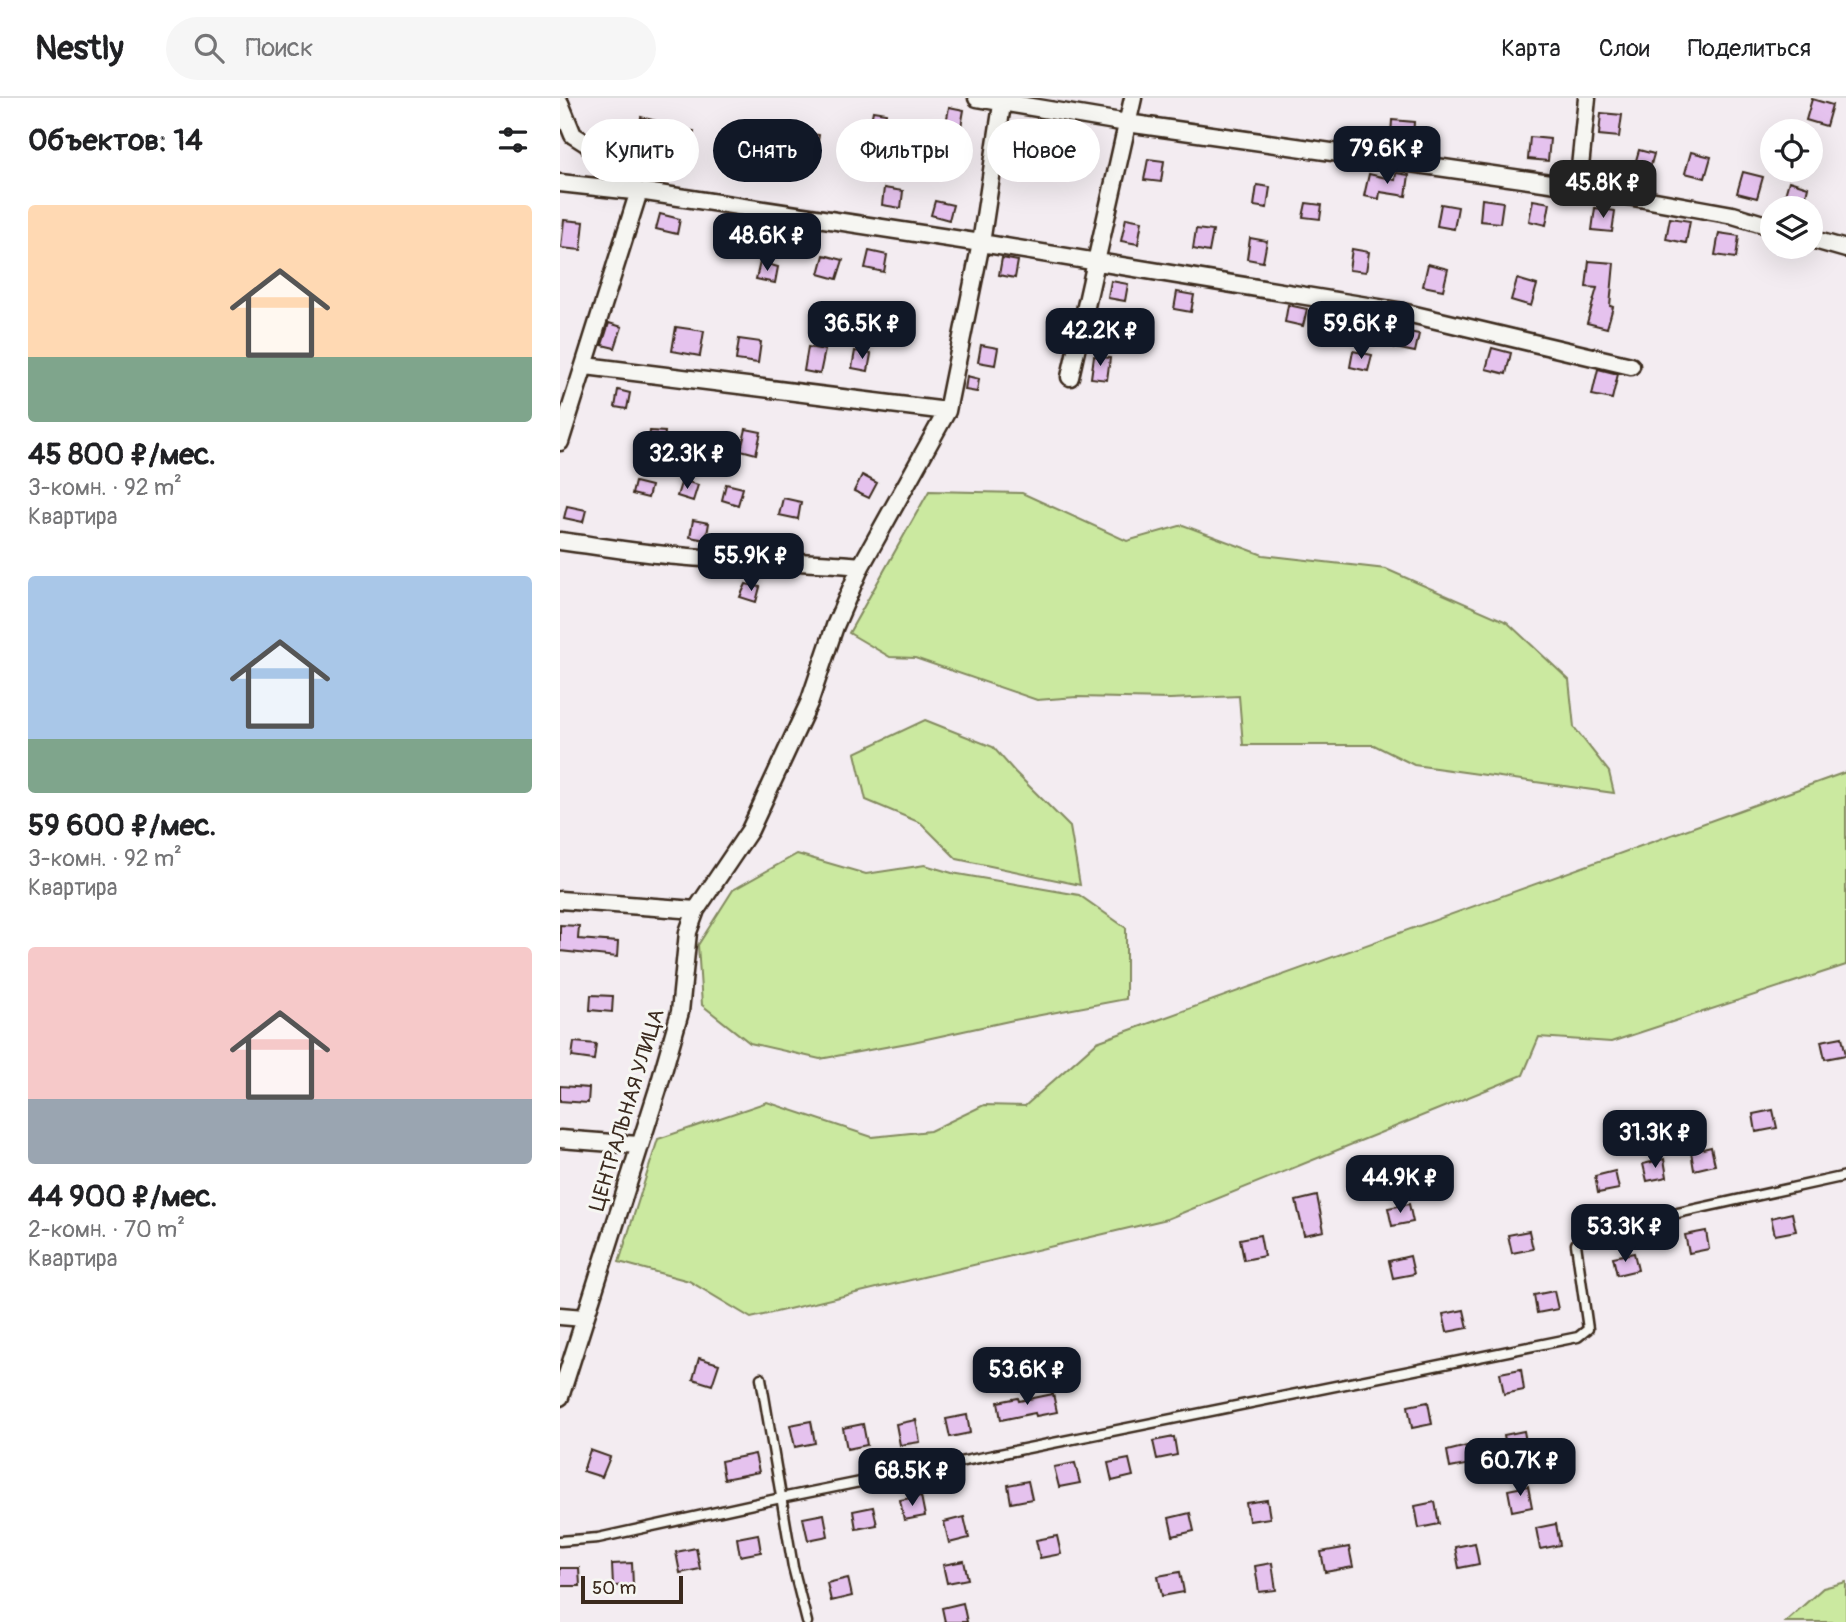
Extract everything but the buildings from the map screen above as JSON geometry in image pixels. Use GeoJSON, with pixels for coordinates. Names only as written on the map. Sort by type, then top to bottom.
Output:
{"type":"FeatureCollection","features":[{"type":"Feature","properties":{"kind":"street"},"geometry":{"type":"LineString","coordinates":[[977,98],[1002,100],[1127,123],[1578,187],[1733,215],[1760,223]]}},
{"type":"Feature","properties":{"kind":"street"},"geometry":{"type":"LineString","coordinates":[[1070,377],[1133,98]]}},
{"type":"Feature","properties":{"kind":"street"},"geometry":{"type":"LineString","coordinates":[[1578,187],[1587,98]]}},
{"type":"Feature","properties":{"kind":"street","name":"ЦЕНТРАЛЬНАЯ УЛИЦА"},"geometry":{"type":"LineString","coordinates":[[560,1397],[680,1012],[688,932],[696,910],[750,831],[809,703],[835,626],[861,566],[947,411],[981,243],[1002,100]]}},
{"type":"Feature","properties":{"kind":"street"},"geometry":{"type":"LineString","coordinates":[[560,103],[567,132],[587,144],[621,183],[639,191]]}},
{"type":"Feature","properties":{"kind":"street"},"geometry":{"type":"LineString","coordinates":[[560,183],[639,191],[981,243],[1398,311],[1631,366]]}},
{"type":"Feature","properties":{"kind":"street"},"geometry":{"type":"LineString","coordinates":[[560,442],[639,191]]}},
{"type":"Feature","properties":{"kind":"street"},"geometry":{"type":"LineString","coordinates":[[1823,242],[1846,249]]}},
{"type":"Feature","properties":{"kind":"street"},"geometry":{"type":"LineString","coordinates":[[586,366],[947,411]]}},
{"type":"Feature","properties":{"kind":"street"},"geometry":{"type":"LineString","coordinates":[[560,541],[678,556],[861,566]]}},
{"type":"Feature","properties":{"kind":"street"},"geometry":{"type":"LineString","coordinates":[[560,900],[696,910]]}},
{"type":"Feature","properties":{"kind":"street"},"geometry":{"type":"LineString","coordinates":[[560,1139],[638,1145]]}},
{"type":"Feature","properties":{"kind":"street"},"geometry":{"type":"LineString","coordinates":[[560,1317],[584,1318]]}},
{"type":"Feature","properties":{"kind":"lane"},"geometry":{"type":"LineString","coordinates":[[560,1541],[598,1538],[781,1498],[1578,1337],[1588,1329],[1576,1244],[1582,1234],[1846,1176]]}},
{"type":"Feature","properties":{"kind":"lane"},"geometry":{"type":"LineString","coordinates":[[761,1378],[793,1567],[807,1622]]}},
{"type":"Feature","properties":{"kind":"green space"},"geometry":{"type":"Polygon","coordinates":[[[929,491],[1022,493],[1127,541],[1183,525],[1263,555],[1386,569],[1507,622],[1569,680],[1574,727],[1609,772],[1614,793],[1414,765],[1374,745],[1243,745],[1239,696],[1170,699],[1077,697],[1037,700],[915,658],[890,657],[849,633],[929,491]]]}},
{"type":"Feature","properties":{"kind":"green space"},"geometry":{"type":"Polygon","coordinates":[[[925,720],[993,747],[1070,827],[1080,885],[957,859],[921,823],[866,800],[855,753],[925,720]]]}},
{"type":"Feature","properties":{"kind":"green space"},"geometry":{"type":"Polygon","coordinates":[[[1846,772],[1846,965],[1611,1042],[1539,1037],[1523,1075],[1167,1219],[751,1318],[689,1281],[619,1262],[658,1139],[767,1102],[872,1137],[930,1131],[984,1105],[1025,1106],[1097,1042],[1846,772]]]}},
{"type":"Feature","properties":{"kind":"green space"},"geometry":{"type":"Polygon","coordinates":[[[797,854],[866,874],[925,865],[952,873],[1079,895],[1126,928],[1126,999],[820,1059],[750,1043],[702,1005],[698,945],[733,890],[797,854]]]}},
{"type":"Feature","properties":{"kind":"green space"},"geometry":{"type":"Polygon","coordinates":[[[1846,1582],[1846,1622],[1785,1622],[1823,1588],[1846,1582]]]}}]}
